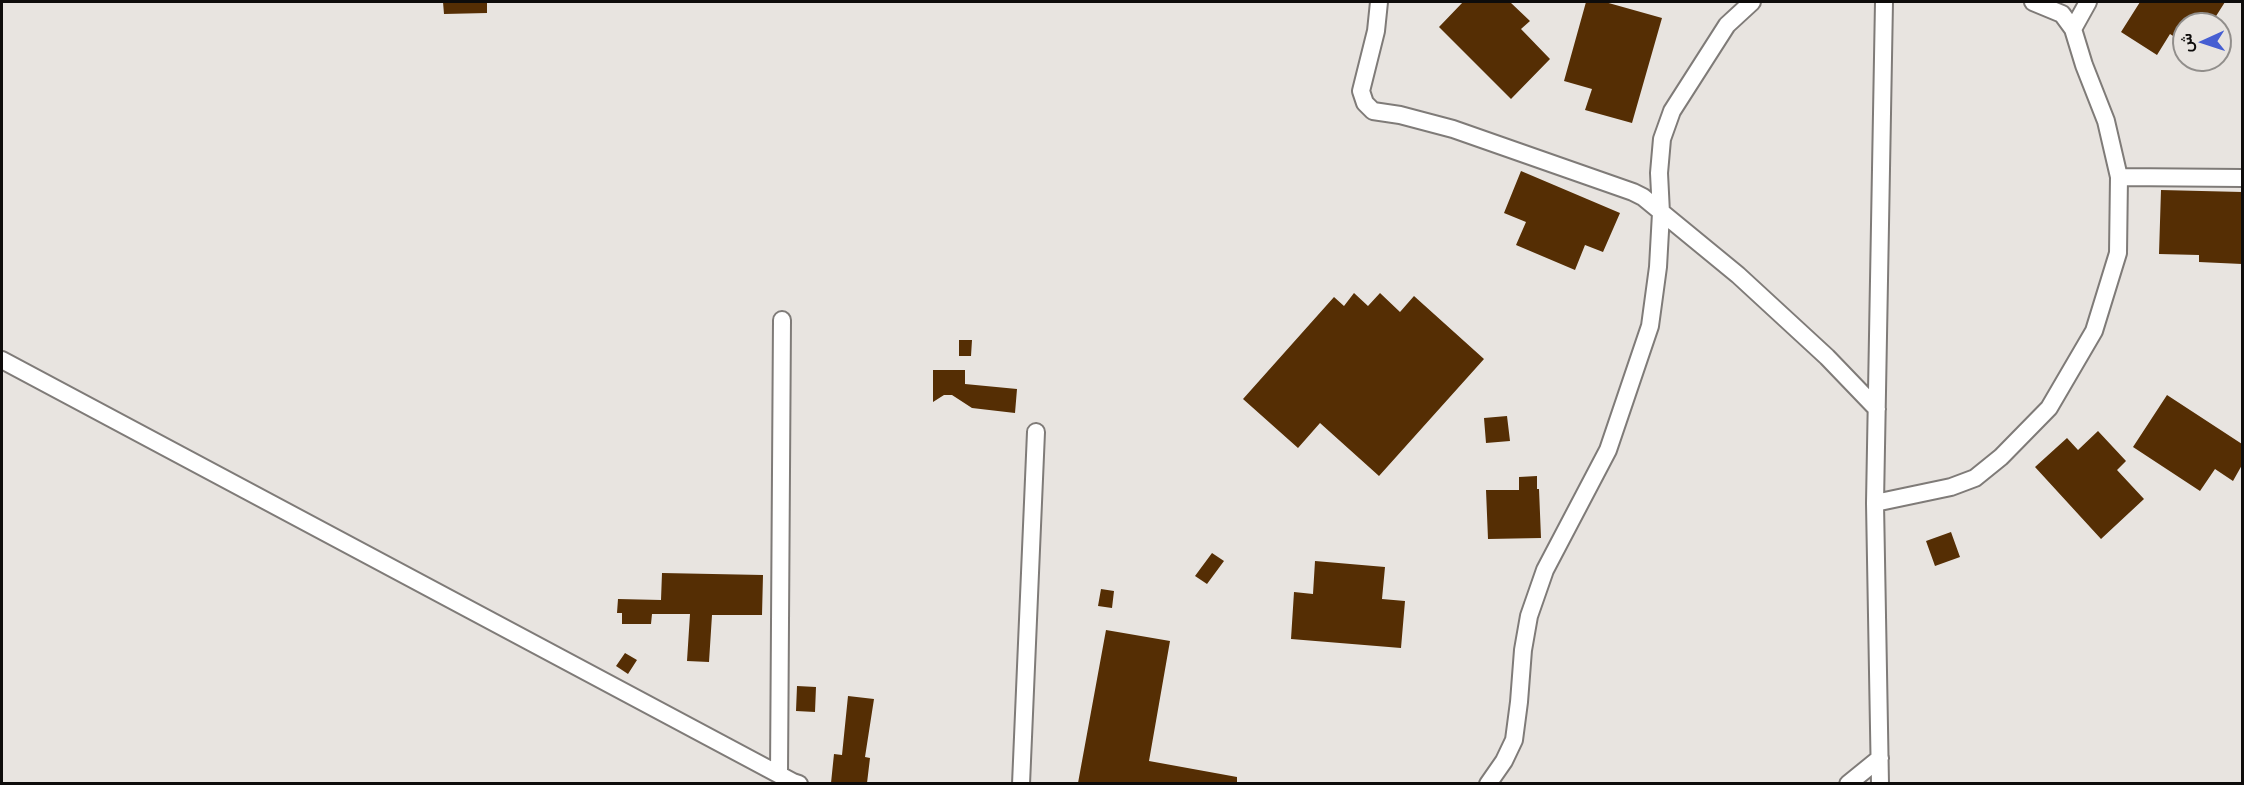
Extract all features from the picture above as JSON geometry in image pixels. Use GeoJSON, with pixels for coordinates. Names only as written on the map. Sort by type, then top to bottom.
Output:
{"type":"FeatureCollection","features":[{"type":"Feature","properties":{"kind":"street"},"geometry":{"type":"LineString","coordinates":[[1379,2],[1376,31],[1360,91],[1365,103],[1373,111],[1400,115],[1453,129],[1633,192],[1738,275],[1827,357],[1877,410]]}},
{"type":"Feature","properties":{"kind":"street"},"geometry":{"type":"LineString","coordinates":[[1488,783],[1504,761],[1514,740],[1520,702],[1523,650],[1529,616],[1545,570],[1608,450],[1650,326],[1658,267],[1661,213],[1659,174],[1662,139],[1672,111],[1727,25],[1752,2]]}},
{"type":"Feature","properties":{"kind":"street"},"geometry":{"type":"LineString","coordinates":[[1880,783],[1875,503],[1884,2]]}},
{"type":"Feature","properties":{"kind":"street"},"geometry":{"type":"LineString","coordinates":[[1875,503],[1951,487],[1975,478],[2001,457],[2049,408],[2094,332],[2118,253],[2119,177],[2106,121],[2084,65],[2073,29],[2062,14],[2033,2]]}},
{"type":"Feature","properties":{"kind":"street"},"geometry":{"type":"LineString","coordinates":[[2073,29],[2088,2]]}},
{"type":"Feature","properties":{"kind":"street"},"geometry":{"type":"LineString","coordinates":[[2119,177],[2242,178]]}},
{"type":"Feature","properties":{"kind":"street"},"geometry":{"type":"LineString","coordinates":[[2,360],[791,781],[782,320]]}},
{"type":"Feature","properties":{"kind":"street"},"geometry":{"type":"LineString","coordinates":[[1021,783],[1036,432]]}},
{"type":"Feature","properties":{"kind":"street"},"geometry":{"type":"LineString","coordinates":[[1848,783],[1880,758]]}},
{"type":"Feature","properties":{"kind":"building"},"geometry":{"type":"Polygon","coordinates":[[[443,2],[487,2],[487,13],[444,14],[443,2]]]}},
{"type":"Feature","properties":{"kind":"building"},"geometry":{"type":"Polygon","coordinates":[[[1463,2],[1510,2],[1530,21],[1521,29],[1550,59],[1511,99],[1439,27],[1463,2]]]}},
{"type":"Feature","properties":{"kind":"building"},"geometry":{"type":"Polygon","coordinates":[[[1586,2],[1605,2],[1662,18],[1632,123],[1585,110],[1592,89],[1564,81],[1586,2]]]}},
{"type":"Feature","properties":{"kind":"building"},"geometry":{"type":"Polygon","coordinates":[[[2140,2],[2225,2],[2219,12],[2172,12],[2172,35],[2170,34],[2157,55],[2121,32],[2140,2]]]}},
{"type":"Feature","properties":{"kind":"building"},"geometry":{"type":"Polygon","coordinates":[[[1521,171],[1620,213],[1603,252],[1585,245],[1575,270],[1516,245],[1526,222],[1504,213],[1521,171]]]}},
{"type":"Feature","properties":{"kind":"building"},"geometry":{"type":"Polygon","coordinates":[[[2161,190],[2242,192],[2242,264],[2199,262],[2199,255],[2159,254],[2161,190]]]}},
{"type":"Feature","properties":{"kind":"building"},"geometry":{"type":"Polygon","coordinates":[[[1354,293],[1368,306],[1380,293],[1400,312],[1414,296],[1484,359],[1379,476],[1320,423],[1298,448],[1243,399],[1334,297],[1344,306],[1354,293]]]}},
{"type":"Feature","properties":{"kind":"building"},"geometry":{"type":"Polygon","coordinates":[[[959,340],[972,340],[971,356],[959,356],[959,340]]]}},
{"type":"Feature","properties":{"kind":"building"},"geometry":{"type":"Polygon","coordinates":[[[933,370],[965,370],[965,384],[1017,389],[1015,413],[972,408],[952,395],[944,395],[933,402],[933,370]]]}},
{"type":"Feature","properties":{"kind":"building"},"geometry":{"type":"Polygon","coordinates":[[[2167,395],[2242,444],[2242,465],[2233,481],[2215,469],[2200,491],[2133,447],[2167,395]]]}},
{"type":"Feature","properties":{"kind":"building"},"geometry":{"type":"Polygon","coordinates":[[[1507,416],[1510,441],[1486,443],[1484,418],[1507,416]]]}},
{"type":"Feature","properties":{"kind":"building"},"geometry":{"type":"Polygon","coordinates":[[[2098,431],[2126,461],[2117,470],[2144,499],[2101,539],[2035,467],[2067,438],[2078,450],[2098,431]]]}},
{"type":"Feature","properties":{"kind":"building"},"geometry":{"type":"Polygon","coordinates":[[[1537,476],[1541,538],[1488,539],[1486,490],[1519,490],[1519,477],[1537,476]]]}},
{"type":"Feature","properties":{"kind":"building"},"geometry":{"type":"Polygon","coordinates":[[[1951,532],[1960,557],[1935,566],[1926,541],[1951,532]]]}},
{"type":"Feature","properties":{"kind":"building"},"geometry":{"type":"Polygon","coordinates":[[[1212,553],[1224,561],[1207,584],[1195,576],[1212,553]]]}},
{"type":"Feature","properties":{"kind":"building"},"geometry":{"type":"Polygon","coordinates":[[[1315,561],[1385,567],[1382,599],[1405,601],[1401,648],[1291,639],[1294,592],[1313,594],[1315,561]]]}},
{"type":"Feature","properties":{"kind":"building"},"geometry":{"type":"Polygon","coordinates":[[[662,573],[763,575],[762,615],[712,615],[709,662],[687,661],[690,614],[652,614],[651,624],[622,624],[622,613],[617,613],[618,599],[661,600],[662,573]]]}},
{"type":"Feature","properties":{"kind":"building"},"geometry":{"type":"Polygon","coordinates":[[[1101,589],[1114,591],[1112,608],[1098,606],[1101,589]]]}},
{"type":"Feature","properties":{"kind":"building"},"geometry":{"type":"Polygon","coordinates":[[[1106,630],[1170,641],[1149,761],[1237,777],[1237,783],[1078,783],[1106,630]]]}},
{"type":"Feature","properties":{"kind":"building"},"geometry":{"type":"Polygon","coordinates":[[[625,653],[637,660],[628,674],[616,666],[625,653]]]}},
{"type":"Feature","properties":{"kind":"building"},"geometry":{"type":"Polygon","coordinates":[[[797,686],[816,687],[815,712],[796,711],[797,686]]]}},
{"type":"Feature","properties":{"kind":"building"},"geometry":{"type":"Polygon","coordinates":[[[848,696],[874,699],[865,757],[870,758],[867,783],[831,783],[834,754],[842,755],[848,696]]]}}]}
